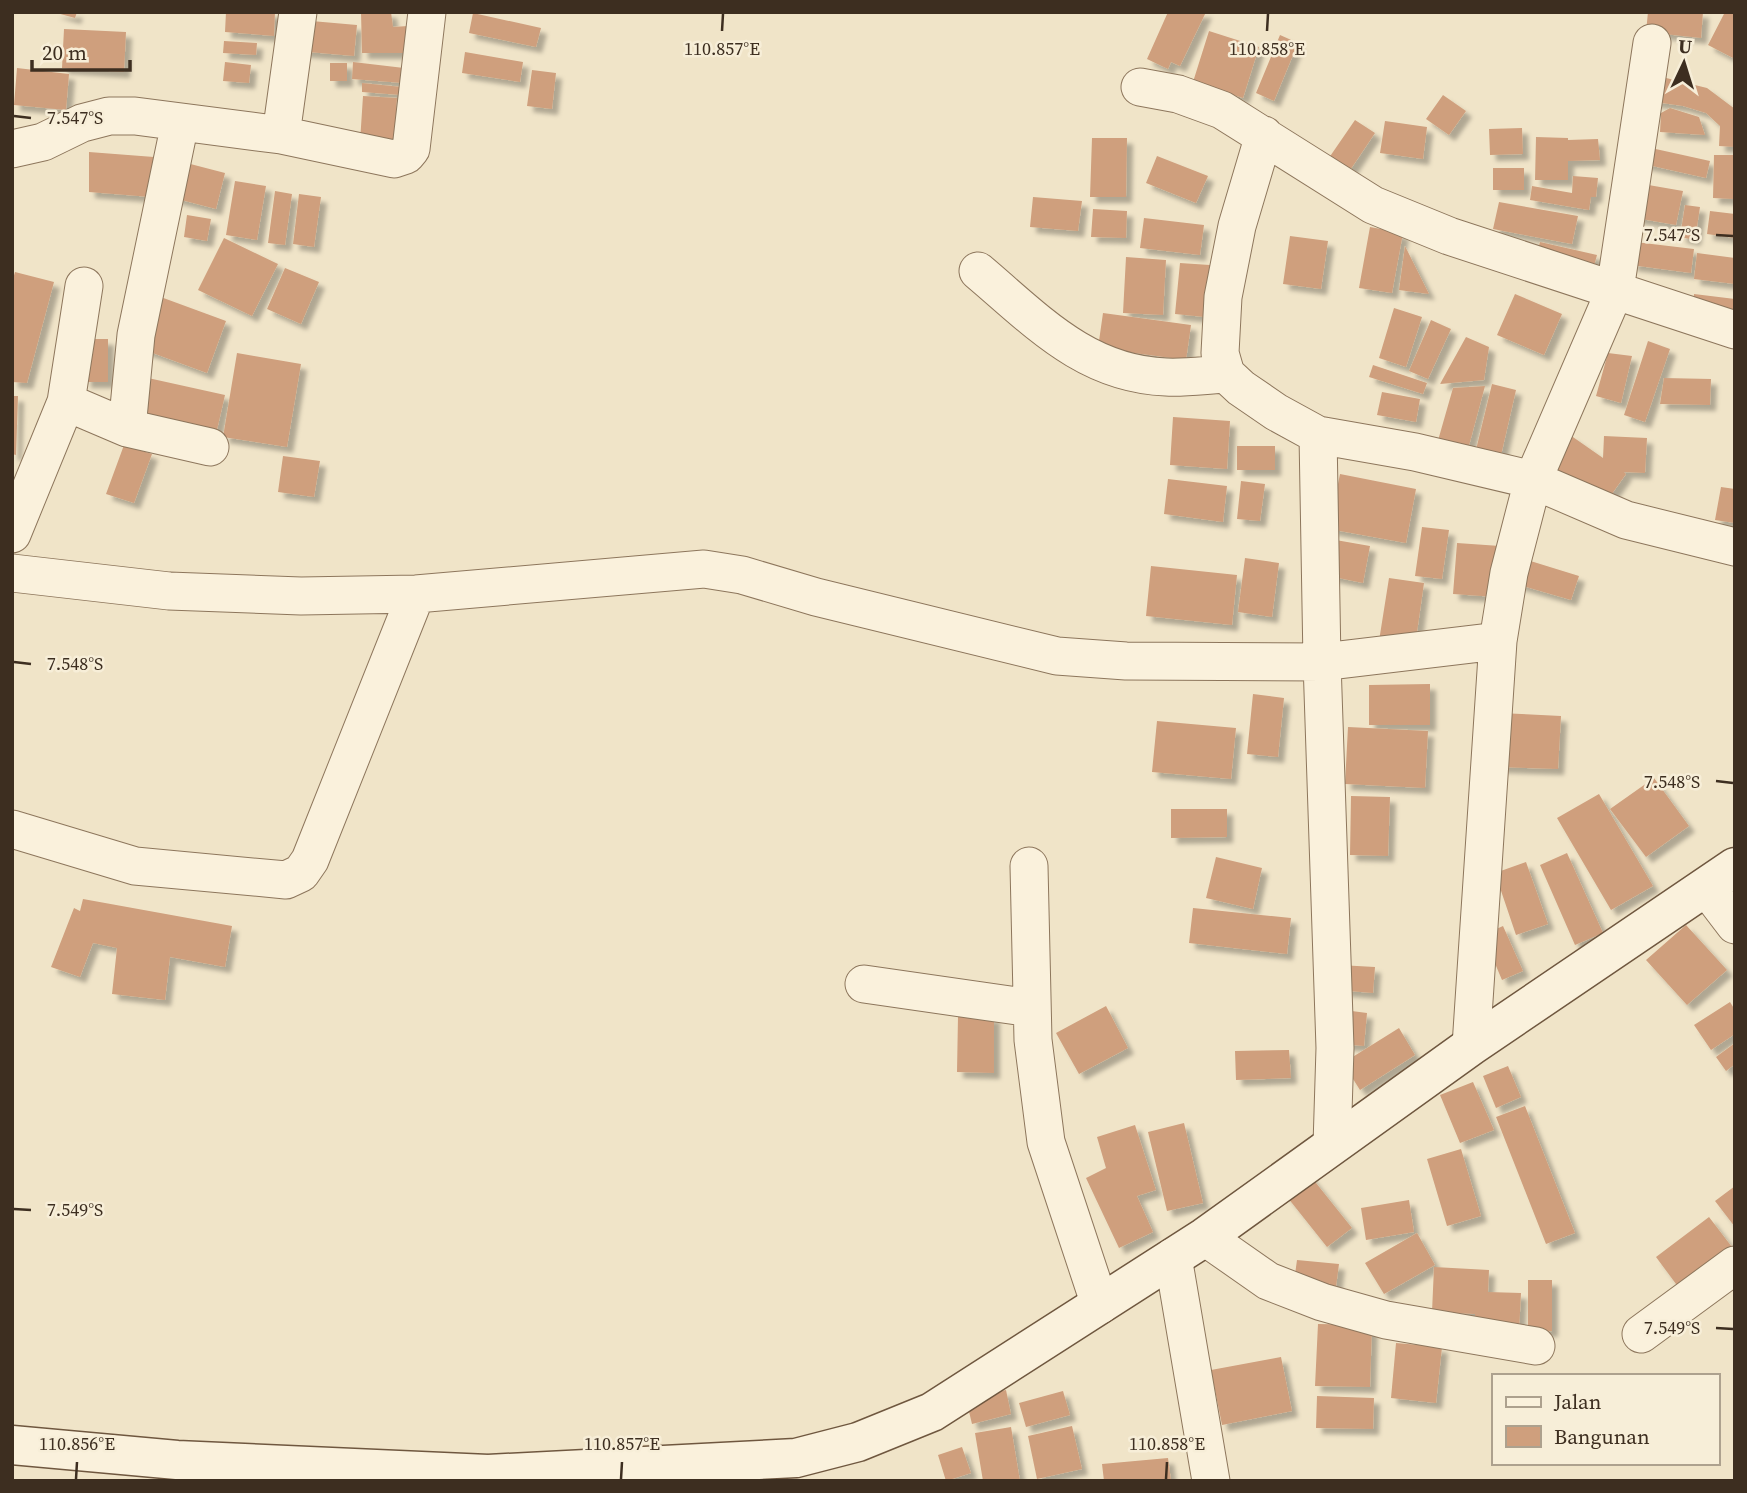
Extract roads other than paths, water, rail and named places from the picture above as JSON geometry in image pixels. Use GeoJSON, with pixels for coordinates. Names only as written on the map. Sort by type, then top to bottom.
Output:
{"type":"FeatureCollection","features":[{"type":"Feature","properties":{"kind":"street"},"geometry":{"type":"LineString","coordinates":[[281,135],[298,12]]}},
{"type":"Feature","properties":{"kind":"street"},"geometry":{"type":"LineString","coordinates":[[12,149],[43,142],[82,123],[109,116],[135,116],[281,135],[394,159],[406,155],[411,149],[427,12]]}},
{"type":"Feature","properties":{"kind":"street"},"geometry":{"type":"LineString","coordinates":[[1471,1046],[1498,641],[1509,573],[1533,480],[1615,290],[1652,43]]}},
{"type":"Feature","properties":{"kind":"street"},"geometry":{"type":"LineString","coordinates":[[1140,88],[1178,94],[1222,110],[1373,205],[1474,244],[1735,330]]}},
{"type":"Feature","properties":{"kind":"street"},"geometry":{"type":"LineString","coordinates":[[127,428],[136,335],[180,123]]}},
{"type":"Feature","properties":{"kind":"street"},"geometry":{"type":"LineString","coordinates":[[1264,135],[1237,226],[1223,297],[1220,353],[1226,374],[1241,388],[1276,412],[1318,435],[1415,452],[1533,480],[1626,520],[1735,547]]}},
{"type":"Feature","properties":{"kind":"street"},"geometry":{"type":"LineString","coordinates":[[978,271],[1057,338],[1081,354],[1107,366],[1166,377],[1226,374]]}},
{"type":"Feature","properties":{"kind":"street"},"geometry":{"type":"LineString","coordinates":[[12,534],[66,402],[84,286]]}},
{"type":"Feature","properties":{"kind":"street"},"geometry":{"type":"LineString","coordinates":[[66,402],[127,428],[210,447]]}},
{"type":"Feature","properties":{"kind":"street"},"geometry":{"type":"LineString","coordinates":[[1318,435],[1322,662],[1335,1048],[1332,1144]]}},
{"type":"Feature","properties":{"kind":"street"},"geometry":{"type":"LineString","coordinates":[[12,573],[169,591],[301,596],[416,594],[704,569],[741,575],[816,597],[1058,656],[1126,661],[1322,662],[1498,641]]}},
{"type":"Feature","properties":{"kind":"street"},"geometry":{"type":"LineString","coordinates":[[12,829],[135,866],[286,880],[301,873],[310,859],[416,594]]}},
{"type":"Feature","properties":{"kind":"street"},"geometry":{"type":"LineString","coordinates":[[1029,866],[1031,1008],[1046,1142],[1100,1305]]}},
{"type":"Feature","properties":{"kind":"street"},"geometry":{"type":"LineString","coordinates":[[12,1445],[177,1460],[488,1474],[796,1458],[858,1442],[932,1412],[1189,1247],[1471,1046],[1720,877],[1735,925]]}},
{"type":"Feature","properties":{"kind":"street"},"geometry":{"type":"LineString","coordinates":[[864,984],[1031,1008]]}},
{"type":"Feature","properties":{"kind":"street"},"geometry":{"type":"LineString","coordinates":[[1189,1247],[1322,1302],[1387,1320],[1536,1346]]}},
{"type":"Feature","properties":{"kind":"street"},"geometry":{"type":"LineString","coordinates":[[1189,1247],[1211,1481]]}},
{"type":"Feature","properties":{"kind":"street"},"geometry":{"type":"LineString","coordinates":[[1641,1334],[1735,1265]]}}]}
